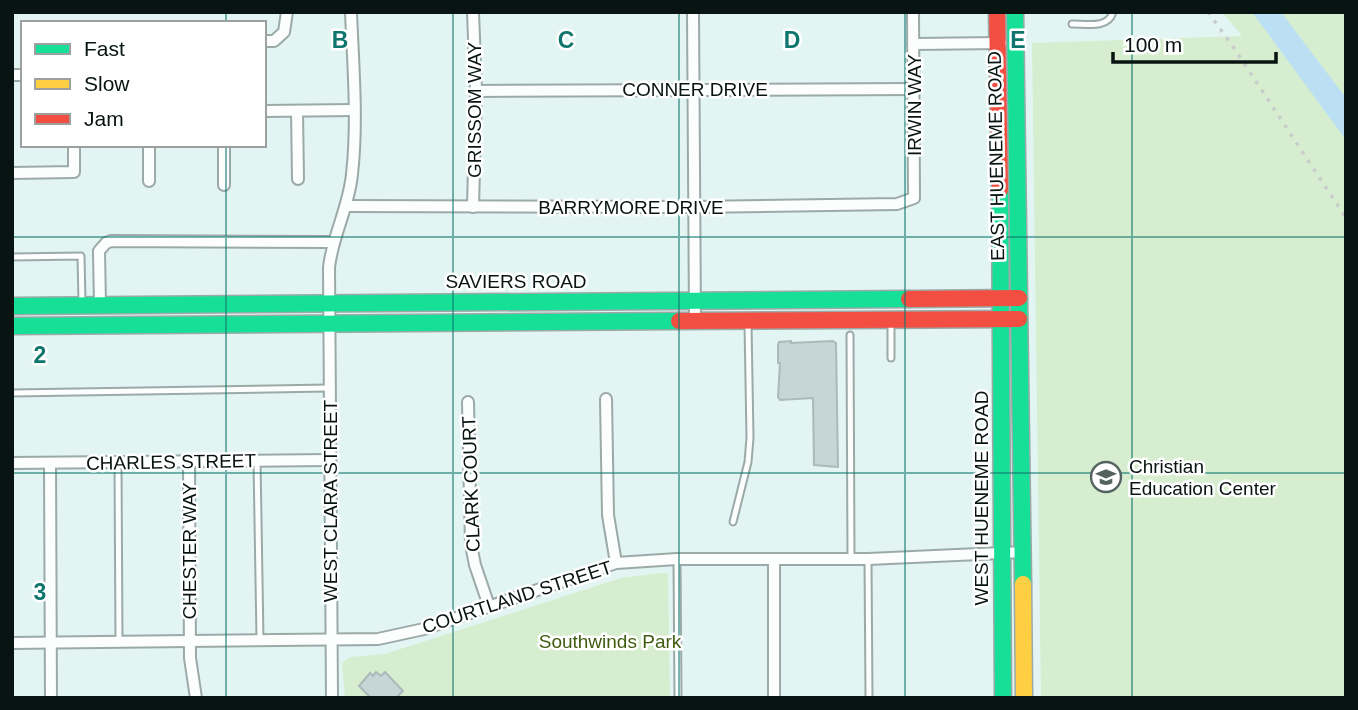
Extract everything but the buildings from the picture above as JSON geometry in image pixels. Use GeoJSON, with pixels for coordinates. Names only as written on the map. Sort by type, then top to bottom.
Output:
{"type":"FeatureCollection","features":[{"type":"Feature","properties":{"kind":"main road","name":"EAST HUENEME ROAD"},"geometry":{"type":"LineString","coordinates":[[997,12],[1001,298]]}},
{"type":"Feature","properties":{"kind":"main road","name":"EAST HUENEME ROAD"},"geometry":{"type":"LineString","coordinates":[[1014,12],[1019,298]]}},
{"type":"Feature","properties":{"kind":"main road","name":"WEST HUENEME ROAD"},"geometry":{"type":"LineString","coordinates":[[1001,298],[1003,698]]}},
{"type":"Feature","properties":{"kind":"main road","name":"SAVIERS ROAD"},"geometry":{"type":"LineString","coordinates":[[12,306],[1019,298]]}},
{"type":"Feature","properties":{"kind":"main road","name":"WEST HUENEME ROAD"},"geometry":{"type":"LineString","coordinates":[[1019,298],[1024,698]]}},
{"type":"Feature","properties":{"kind":"main road"},"geometry":{"type":"LineString","coordinates":[[12,326],[1019,319]]}},
{"type":"Feature","properties":{"kind":"street"},"geometry":{"type":"LineString","coordinates":[[269,41],[284,33],[287,12]]}},
{"type":"Feature","properties":{"kind":"street","name":"WEST CLARA STREET"},"geometry":{"type":"LineString","coordinates":[[332,698],[329,267],[332,242],[347,206],[353,173],[351,12]]}},
{"type":"Feature","properties":{"kind":"street","name":"GRISSOM WAY"},"geometry":{"type":"LineString","coordinates":[[473,12],[476,91],[473,207]]}},
{"type":"Feature","properties":{"kind":"street"},"geometry":{"type":"LineString","coordinates":[[694,12],[695,321]]}},
{"type":"Feature","properties":{"kind":"street","name":"IRWIN WAY"},"geometry":{"type":"LineString","coordinates":[[913,12],[914,198]]}},
{"type":"Feature","properties":{"kind":"street"},"geometry":{"type":"LineString","coordinates":[[913,44],[1015,43]]}},
{"type":"Feature","properties":{"kind":"street","name":"CONNER DRIVE"},"geometry":{"type":"LineString","coordinates":[[476,91],[914,89]]}},
{"type":"Feature","properties":{"kind":"street"},"geometry":{"type":"LineString","coordinates":[[266,111],[354,110]]}},
{"type":"Feature","properties":{"kind":"street"},"geometry":{"type":"LineString","coordinates":[[297,111],[299,180]]}},
{"type":"Feature","properties":{"kind":"street"},"geometry":{"type":"LineString","coordinates":[[12,173],[74,172],[74,147]]}},
{"type":"Feature","properties":{"kind":"street"},"geometry":{"type":"LineString","coordinates":[[149,147],[149,181]]}},
{"type":"Feature","properties":{"kind":"street"},"geometry":{"type":"LineString","coordinates":[[224,147],[224,185]]}},
{"type":"Feature","properties":{"kind":"street","name":"BARRYMORE DRIVE"},"geometry":{"type":"LineString","coordinates":[[347,206],[897,205],[914,198]]}},
{"type":"Feature","properties":{"kind":"street"},"geometry":{"type":"LineString","coordinates":[[100,305],[99,251],[111,242],[332,242]]}},
{"type":"Feature","properties":{"kind":"street"},"geometry":{"type":"LineString","coordinates":[[606,399],[608,515],[616,563]]}},
{"type":"Feature","properties":{"kind":"street","name":"CLARK COURT"},"geometry":{"type":"LineString","coordinates":[[468,402],[471,545],[489,606]]}},
{"type":"Feature","properties":{"kind":"street","name":"CHARLES STREET"},"geometry":{"type":"LineString","coordinates":[[12,463],[330,460]]}},
{"type":"Feature","properties":{"kind":"street","name":"CHESTER WAY"},"geometry":{"type":"LineString","coordinates":[[189,461],[190,641],[191,674],[196,698]]}},
{"type":"Feature","properties":{"kind":"street"},"geometry":{"type":"LineString","coordinates":[[50,463],[51,698]]}},
{"type":"Feature","properties":{"kind":"street","name":"COURTLAND STREET"},"geometry":{"type":"LineString","coordinates":[[12,643],[378,639],[400,635],[616,563],[677,559],[868,559],[1022,552]]}},
{"type":"Feature","properties":{"kind":"street"},"geometry":{"type":"LineString","coordinates":[[774,560],[774,698]]}},
{"type":"Feature","properties":{"kind":"lane"},"geometry":{"type":"LineString","coordinates":[[1072,24],[1106,22],[1111,19],[1113,12]]}},
{"type":"Feature","properties":{"kind":"lane"},"geometry":{"type":"LineString","coordinates":[[12,257],[81,256],[83,305]]}},
{"type":"Feature","properties":{"kind":"lane"},"geometry":{"type":"LineString","coordinates":[[733,522],[748,462],[750,438],[748,321]]}},
{"type":"Feature","properties":{"kind":"lane"},"geometry":{"type":"LineString","coordinates":[[891,321],[891,358]]}},
{"type":"Feature","properties":{"kind":"lane"},"geometry":{"type":"LineString","coordinates":[[850,335],[851,559]]}},
{"type":"Feature","properties":{"kind":"lane"},"geometry":{"type":"LineString","coordinates":[[12,393],[329,388]]}},
{"type":"Feature","properties":{"kind":"lane"},"geometry":{"type":"LineString","coordinates":[[257,461],[260,641]]}},
{"type":"Feature","properties":{"kind":"lane"},"geometry":{"type":"LineString","coordinates":[[118,462],[120,642]]}},
{"type":"Feature","properties":{"kind":"lane"},"geometry":{"type":"LineString","coordinates":[[677,559],[678,698]]}},
{"type":"Feature","properties":{"kind":"lane"},"geometry":{"type":"LineString","coordinates":[[868,559],[870,698]]}},
{"type":"Feature","properties":{"kind":"green space"},"geometry":{"type":"Polygon","coordinates":[[[1222,12],[1346,12],[1346,698],[1041,698],[1032,43],[1242,36],[1222,12]]]}},
{"type":"Feature","properties":{"kind":"green space","name":"Southwinds Park"},"geometry":{"type":"Polygon","coordinates":[[[668,573],[670,698],[345,698],[342,663],[350,657],[385,654],[621,578],[668,573]]]}},
{"type":"Feature","properties":{"kind":"water"},"geometry":{"type":"Polygon","coordinates":[[[1252,12],[1281,12],[1346,98],[1346,140],[1252,12]]]}},
{"type":"Feature","properties":{"kind":"railway"},"geometry":{"type":"LineString","coordinates":[[1208,12],[1346,218]]}},
{"type":"Feature","properties":{"kind":"traffic: fast"},"geometry":{"type":"LineString","coordinates":[[1015,12],[1023,584]]}},
{"type":"Feature","properties":{"kind":"traffic: fast"},"geometry":{"type":"LineString","coordinates":[[1000,190],[1003,698]]}},
{"type":"Feature","properties":{"kind":"traffic: fast"},"geometry":{"type":"LineString","coordinates":[[12,306],[909,299]]}},
{"type":"Feature","properties":{"kind":"traffic: fast"},"geometry":{"type":"LineString","coordinates":[[12,326],[679,321]]}},
{"type":"Feature","properties":{"kind":"traffic: slow"},"geometry":{"type":"LineString","coordinates":[[1023,584],[1024,698]]}},
{"type":"Feature","properties":{"kind":"traffic: jam"},"geometry":{"type":"LineString","coordinates":[[997,12],[1000,190]]}},
{"type":"Feature","properties":{"kind":"traffic: jam"},"geometry":{"type":"LineString","coordinates":[[909,299],[1019,298]]}},
{"type":"Feature","properties":{"kind":"traffic: jam"},"geometry":{"type":"LineString","coordinates":[[679,321],[1019,319]]}},
{"type":"Feature","properties":{"kind":"place","name":"Christian Education Center"},"geometry":{"type":"Point","coordinates":[1106,477]}}]}
